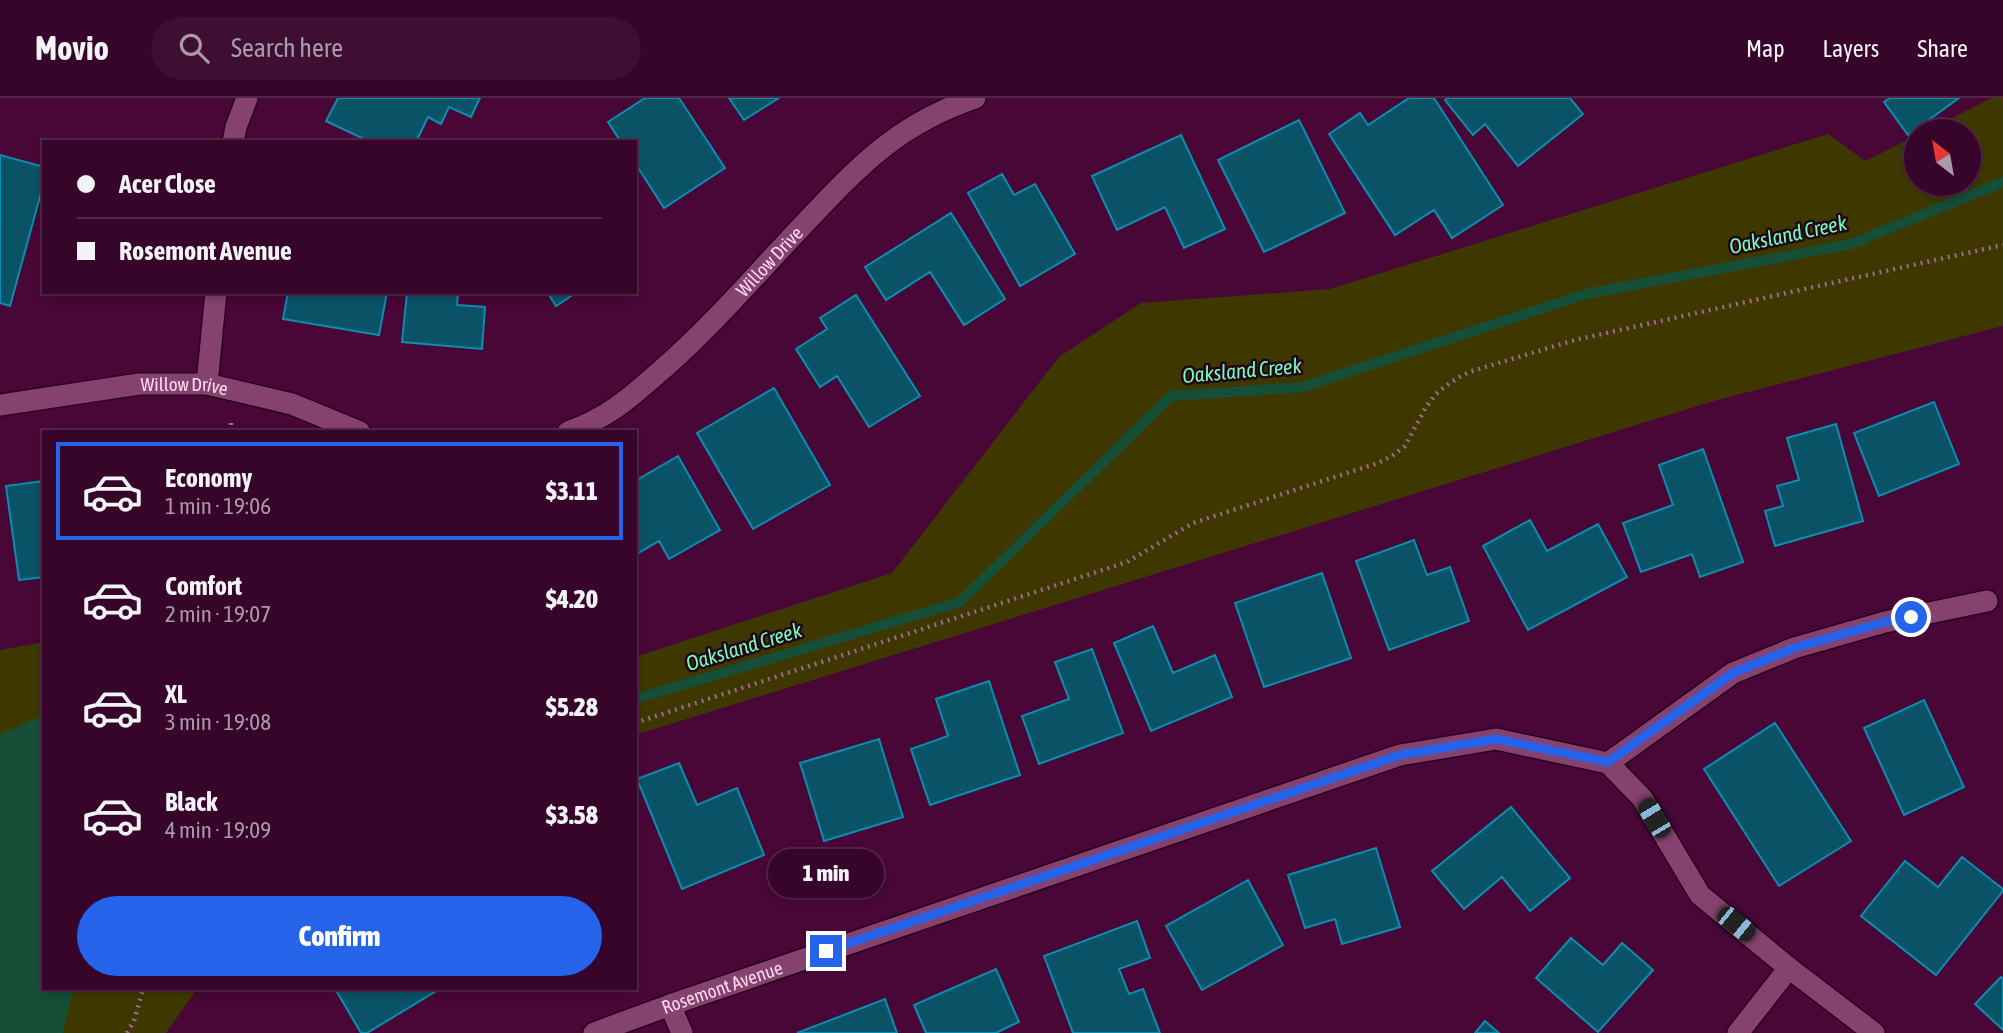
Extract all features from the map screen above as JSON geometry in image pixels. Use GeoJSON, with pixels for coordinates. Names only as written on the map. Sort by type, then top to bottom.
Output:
{"type":"FeatureCollection","features":[{"type":"Feature","properties":{"kind":"street"},"geometry":{"type":"LineString","coordinates":[[233,140],[247,98]]}},
{"type":"Feature","properties":{"kind":"street","name":"Willow Drive"},"geometry":{"type":"LineString","coordinates":[[573,430],[602,418],[623,404],[684,351],[858,168],[890,141],[924,119],[975,98]]}},
{"type":"Feature","properties":{"kind":"street"},"geometry":{"type":"LineString","coordinates":[[207,384],[216,294]]}},
{"type":"Feature","properties":{"kind":"street","name":"Willow Drive"},"geometry":{"type":"LineString","coordinates":[[0,405],[139,384],[207,384],[292,404],[355,430]]}},
{"type":"Feature","properties":{"kind":"street"},"geometry":{"type":"LineString","coordinates":[[1874,1033],[1788,968],[1700,895],[1642,798],[1608,762],[1733,673],[1794,648],[1885,622],[1987,601]]}},
{"type":"Feature","properties":{"kind":"street","name":"Rosemont Avenue"},"geometry":{"type":"LineString","coordinates":[[594,1033],[1400,755],[1496,739],[1608,762]]}},
{"type":"Feature","properties":{"kind":"street"},"geometry":{"type":"LineString","coordinates":[[1738,1033],[1788,968]]}},
{"type":"Feature","properties":{"kind":"street"},"geometry":{"type":"LineString","coordinates":[[670,1005],[682,1033]]}},
{"type":"Feature","properties":{"kind":"path"},"geometry":{"type":"LineString","coordinates":[[637,722],[1127,562],[1193,523],[1378,463],[1405,446],[1436,394],[1469,372],[1575,340],[2003,245]]}},
{"type":"Feature","properties":{"kind":"path"},"geometry":{"type":"LineString","coordinates":[[127,1033],[134,1021],[143,990]]}},
{"type":"Feature","properties":{"kind":"shaded area"},"geometry":{"type":"Polygon","coordinates":[[[1992,98],[2003,98],[2003,326],[1717,400],[637,734],[637,656],[892,573],[1059,357],[1141,303],[1330,289],[1828,134],[1865,161],[1904,142],[1904,196],[1981,196],[1981,119],[1950,119],[1992,98]]]}},
{"type":"Feature","properties":{"kind":"shaded area"},"geometry":{"type":"Polygon","coordinates":[[[42,642],[42,990],[196,990],[166,1033],[0,1033],[0,650],[42,642]]]}},
{"type":"Feature","properties":{"kind":"shaded area"},"geometry":{"type":"Polygon","coordinates":[[[42,718],[42,990],[73,990],[63,1033],[0,1033],[0,734],[42,718]]]}},
{"type":"Feature","properties":{"kind":"building"},"geometry":{"type":"Polygon","coordinates":[[[338,98],[480,98],[471,117],[449,107],[441,124],[428,117],[417,140],[366,140],[326,121],[338,98]]]}},
{"type":"Feature","properties":{"kind":"building"},"geometry":{"type":"Polygon","coordinates":[[[645,98],[679,98],[725,168],[664,208],[637,166],[637,140],[620,140],[608,122],[645,98]]]}},
{"type":"Feature","properties":{"kind":"building"},"geometry":{"type":"Polygon","coordinates":[[[729,98],[779,98],[744,120],[729,98]]]}},
{"type":"Feature","properties":{"kind":"building"},"geometry":{"type":"Polygon","coordinates":[[[1409,98],[1434,98],[1503,205],[1452,238],[1434,210],[1395,235],[1329,134],[1360,113],[1368,125],[1409,98]]]}},
{"type":"Feature","properties":{"kind":"building"},"geometry":{"type":"Polygon","coordinates":[[[1570,98],[1583,114],[1518,166],[1485,124],[1473,135],[1445,100],[1570,98]]]}},
{"type":"Feature","properties":{"kind":"building"},"geometry":{"type":"Polygon","coordinates":[[[1890,98],[1959,98],[1930,119],[1904,119],[1904,130],[1884,102],[1890,98]]]}},
{"type":"Feature","properties":{"kind":"building"},"geometry":{"type":"Polygon","coordinates":[[[1299,120],[1345,213],[1264,252],[1218,160],[1299,120]]]}},
{"type":"Feature","properties":{"kind":"building"},"geometry":{"type":"Polygon","coordinates":[[[1181,135],[1225,229],[1184,248],[1165,207],[1117,230],[1092,176],[1181,135]]]}},
{"type":"Feature","properties":{"kind":"building"},"geometry":{"type":"Polygon","coordinates":[[[0,155],[42,166],[42,189],[10,306],[0,303],[0,155]]]}},
{"type":"Feature","properties":{"kind":"building"},"geometry":{"type":"Polygon","coordinates":[[[1002,174],[1014,195],[1035,184],[1075,254],[1020,286],[968,193],[1002,174]]]}},
{"type":"Feature","properties":{"kind":"building"},"geometry":{"type":"Polygon","coordinates":[[[951,213],[1005,299],[964,325],[930,272],[886,300],[865,267],[951,213]]]}},
{"type":"Feature","properties":{"kind":"building"},"geometry":{"type":"Polygon","coordinates":[[[288,294],[387,294],[379,335],[283,319],[288,294]]]}},
{"type":"Feature","properties":{"kind":"building"},"geometry":{"type":"Polygon","coordinates":[[[407,294],[458,294],[457,305],[485,307],[482,349],[402,342],[407,294]]]}},
{"type":"Feature","properties":{"kind":"building"},"geometry":{"type":"Polygon","coordinates":[[[548,294],[574,294],[556,306],[548,294]]]}},
{"type":"Feature","properties":{"kind":"building"},"geometry":{"type":"Polygon","coordinates":[[[856,295],[920,396],[869,427],[837,376],[820,387],[796,349],[827,329],[820,318],[856,295]]]}},
{"type":"Feature","properties":{"kind":"building"},"geometry":{"type":"Polygon","coordinates":[[[774,388],[830,485],[753,529],[697,433],[774,388]]]}},
{"type":"Feature","properties":{"kind":"building"},"geometry":{"type":"Polygon","coordinates":[[[1934,402],[1959,464],[1879,496],[1854,433],[1934,402]]]}},
{"type":"Feature","properties":{"kind":"building"},"geometry":{"type":"Polygon","coordinates":[[[1836,424],[1863,521],[1775,546],[1765,511],[1783,506],[1777,486],[1799,480],[1787,438],[1836,424]]]}},
{"type":"Feature","properties":{"kind":"building"},"geometry":{"type":"Polygon","coordinates":[[[1703,449],[1743,562],[1700,577],[1692,554],[1641,572],[1623,523],[1673,505],[1659,465],[1703,449]]]}},
{"type":"Feature","properties":{"kind":"building"},"geometry":{"type":"Polygon","coordinates":[[[678,456],[720,530],[669,559],[659,541],[637,554],[637,480],[678,456]]]}},
{"type":"Feature","properties":{"kind":"building"},"geometry":{"type":"Polygon","coordinates":[[[42,481],[42,577],[19,580],[6,486],[42,481]]]}},
{"type":"Feature","properties":{"kind":"building"},"geometry":{"type":"Polygon","coordinates":[[[1530,520],[1547,551],[1598,524],[1627,577],[1528,630],[1483,546],[1530,520]]]}},
{"type":"Feature","properties":{"kind":"building"},"geometry":{"type":"Polygon","coordinates":[[[1414,540],[1427,575],[1450,567],[1469,621],[1389,650],[1356,561],[1414,540]]]}},
{"type":"Feature","properties":{"kind":"building"},"geometry":{"type":"Polygon","coordinates":[[[1322,573],[1351,658],[1264,687],[1235,603],[1322,573]]]}},
{"type":"Feature","properties":{"kind":"building"},"geometry":{"type":"Polygon","coordinates":[[[1153,626],[1173,673],[1215,655],[1232,697],[1151,731],[1114,643],[1153,626]]]}},
{"type":"Feature","properties":{"kind":"building"},"geometry":{"type":"Polygon","coordinates":[[[1092,649],[1123,733],[1039,764],[1022,716],[1069,699],[1055,662],[1092,649]]]}},
{"type":"Feature","properties":{"kind":"building"},"geometry":{"type":"Polygon","coordinates":[[[989,681],[1020,775],[930,805],[911,749],[948,736],[936,699],[989,681]]]}},
{"type":"Feature","properties":{"kind":"building"},"geometry":{"type":"Polygon","coordinates":[[[1924,700],[1964,787],[1904,815],[1864,728],[1924,700]]]}},
{"type":"Feature","properties":{"kind":"building"},"geometry":{"type":"Polygon","coordinates":[[[1775,723],[1851,841],[1779,886],[1704,769],[1775,723]]]}},
{"type":"Feature","properties":{"kind":"building"},"geometry":{"type":"Polygon","coordinates":[[[879,739],[903,817],[824,841],[800,763],[879,739]]]}},
{"type":"Feature","properties":{"kind":"building"},"geometry":{"type":"Polygon","coordinates":[[[679,763],[697,805],[737,788],[764,855],[682,889],[637,779],[679,763]]]}},
{"type":"Feature","properties":{"kind":"building"},"geometry":{"type":"Polygon","coordinates":[[[1511,807],[1570,878],[1530,911],[1502,877],[1464,909],[1432,871],[1511,807]]]}},
{"type":"Feature","properties":{"kind":"building"},"geometry":{"type":"Polygon","coordinates":[[[1376,848],[1400,927],[1342,944],[1335,919],[1305,928],[1288,875],[1376,848]]]}},
{"type":"Feature","properties":{"kind":"building"},"geometry":{"type":"Polygon","coordinates":[[[1962,857],[2003,891],[1936,975],[1861,916],[1905,861],[1938,887],[1962,857]]]}},
{"type":"Feature","properties":{"kind":"building"},"geometry":{"type":"Polygon","coordinates":[[[1248,880],[1283,945],[1202,990],[1166,926],[1248,880]]]}},
{"type":"Feature","properties":{"kind":"building"},"geometry":{"type":"Polygon","coordinates":[[[1137,921],[1150,958],[1119,969],[1129,994],[1143,989],[1160,1033],[1073,1033],[1044,956],[1137,921]]]}},
{"type":"Feature","properties":{"kind":"building"},"geometry":{"type":"Polygon","coordinates":[[[1571,938],[1603,965],[1622,943],[1653,970],[1598,1032],[1536,978],[1571,938]]]}},
{"type":"Feature","properties":{"kind":"building"},"geometry":{"type":"Polygon","coordinates":[[[996,969],[1019,1022],[996,1033],[926,1033],[914,1005],[996,969]]]}},
{"type":"Feature","properties":{"kind":"building"},"geometry":{"type":"Polygon","coordinates":[[[2001,977],[2003,979],[2003,1030],[1975,1004],[2001,977]]]}},
{"type":"Feature","properties":{"kind":"building"},"geometry":{"type":"Polygon","coordinates":[[[438,990],[367,1033],[361,1033],[337,992],[438,990]]]}},
{"type":"Feature","properties":{"kind":"building"},"geometry":{"type":"Polygon","coordinates":[[[885,999],[897,1033],[797,1033],[885,999]]]}},
{"type":"Feature","properties":{"kind":"building"},"geometry":{"type":"Polygon","coordinates":[[[1485,1021],[1499,1033],[1475,1033],[1485,1021]]]}},
{"type":"Feature","properties":{"kind":"waterway","name":"Oaksland Creek"},"geometry":{"type":"LineString","coordinates":[[637,698],[960,602],[1171,396],[1303,387],[1586,294],[1851,244],[2003,182]]}},
{"type":"Feature","properties":{"kind":"route"},"geometry":{"type":"LineString","coordinates":[[826,951],[1400,755],[1496,739],[1608,762],[1733,673],[1794,648],[1911,617]]}}]}
